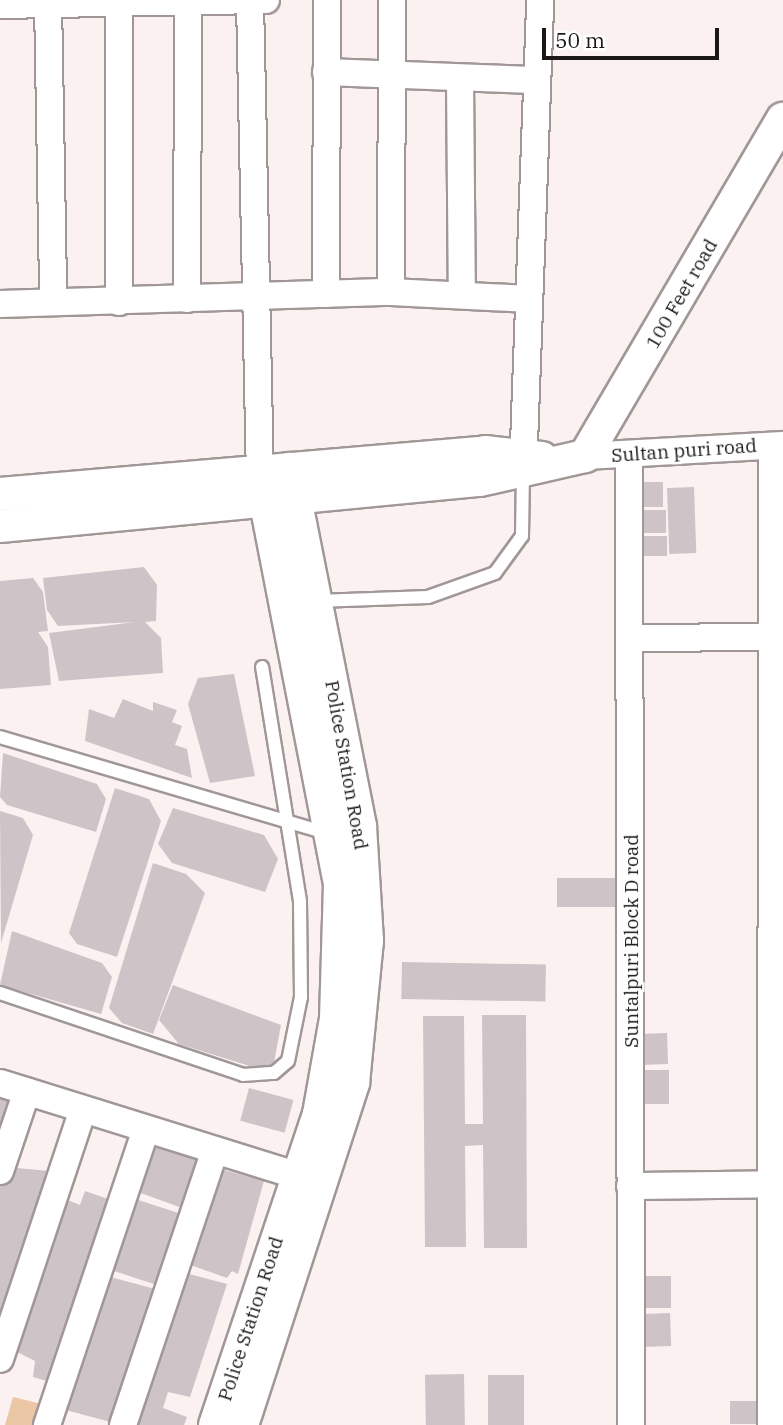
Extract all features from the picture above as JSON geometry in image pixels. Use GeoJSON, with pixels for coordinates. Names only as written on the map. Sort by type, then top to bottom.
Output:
{"type":"FeatureCollection","features":[{"type":"Feature","properties":{"kind":"street"},"geometry":{"type":"LineString","coordinates":[[250,0],[255,295],[277,485]]}},
{"type":"Feature","properties":{"kind":"street"},"geometry":{"type":"LineString","coordinates":[[0,5],[266,0]]}},
{"type":"Feature","properties":{"kind":"street"},"geometry":{"type":"LineString","coordinates":[[326,294],[327,0]]}},
{"type":"Feature","properties":{"kind":"street"},"geometry":{"type":"LineString","coordinates":[[391,292],[392,0]]}},
{"type":"Feature","properties":{"kind":"street"},"geometry":{"type":"LineString","coordinates":[[523,464],[529,299],[532,80],[540,0]]}},
{"type":"Feature","properties":{"kind":"street"},"geometry":{"type":"LineString","coordinates":[[119,1],[119,302]]}},
{"type":"Feature","properties":{"kind":"street"},"geometry":{"type":"LineString","coordinates":[[187,299],[188,1]]}},
{"type":"Feature","properties":{"kind":"street"},"geometry":{"type":"LineString","coordinates":[[48,2],[53,299]]}},
{"type":"Feature","properties":{"kind":"street"},"geometry":{"type":"LineString","coordinates":[[326,72],[460,80],[532,80]]}},
{"type":"Feature","properties":{"kind":"street"},"geometry":{"type":"LineString","coordinates":[[460,80],[462,295]]}},
{"type":"Feature","properties":{"kind":"street","name":"100 Feet road"},"geometry":{"type":"LineString","coordinates":[[580,458],[783,119]]}},
{"type":"Feature","properties":{"kind":"street"},"geometry":{"type":"LineString","coordinates":[[0,304],[53,299],[119,302],[391,292],[529,299]]}},
{"type":"Feature","properties":{"kind":"street"},"geometry":{"type":"LineString","coordinates":[[771,1425],[776,1184],[777,445]]}},
{"type":"Feature","properties":{"kind":"street","name":"Sultan puri road"},"geometry":{"type":"LineString","coordinates":[[580,458],[777,445]]}},
{"type":"Feature","properties":{"kind":"street"},"geometry":{"type":"LineString","coordinates":[[0,526],[485,452],[523,464],[580,458]]}},
{"type":"Feature","properties":{"kind":"street","name":"Suntalpuri Block D road"},"geometry":{"type":"LineString","coordinates":[[629,456],[631,1425]]}},
{"type":"Feature","properties":{"kind":"street"},"geometry":{"type":"LineString","coordinates":[[0,494],[277,485]]}},
{"type":"Feature","properties":{"kind":"street","name":"Police Station Road"},"geometry":{"type":"LineString","coordinates":[[242,1425],[353,1083],[367,941],[360,826],[301,602],[277,485]]}},
{"type":"Feature","properties":{"kind":"street","name":"Police Station Road"},"geometry":{"type":"LineString","coordinates":[[215,1425],[319,1114],[336,1019],[340,884],[301,602]]}},
{"type":"Feature","properties":{"kind":"street"},"geometry":{"type":"LineString","coordinates":[[629,638],[777,637]]}},
{"type":"Feature","properties":{"kind":"street"},"geometry":{"type":"LineString","coordinates":[[0,1083],[298,1176]]}},
{"type":"Feature","properties":{"kind":"street"},"geometry":{"type":"LineString","coordinates":[[0,1171],[27,1091]]}},
{"type":"Feature","properties":{"kind":"street"},"geometry":{"type":"LineString","coordinates":[[0,1359],[83,1109]]}},
{"type":"Feature","properties":{"kind":"street"},"geometry":{"type":"LineString","coordinates":[[47,1425],[146,1129]]}},
{"type":"Feature","properties":{"kind":"street"},"geometry":{"type":"LineString","coordinates":[[123,1425],[215,1150]]}},
{"type":"Feature","properties":{"kind":"street"},"geometry":{"type":"LineString","coordinates":[[630,1186],[776,1184]]}},
{"type":"Feature","properties":{"kind":"lane"},"geometry":{"type":"LineString","coordinates":[[301,602],[428,597],[495,573],[522,536],[523,464]]}},
{"type":"Feature","properties":{"kind":"lane"},"geometry":{"type":"LineString","coordinates":[[0,993],[243,1075],[281,1069],[294,1045],[303,958],[290,822],[262,667]]}},
{"type":"Feature","properties":{"kind":"lane"},"geometry":{"type":"LineString","coordinates":[[1,739],[331,834]]}},
{"type":"Feature","properties":{"kind":"shaded area"},"geometry":{"type":"Polygon","coordinates":[[[13,1397],[54,1407],[48,1425],[5,1425],[13,1397]]]}},
{"type":"Feature","properties":{"kind":"building"},"geometry":{"type":"Polygon","coordinates":[[[633,482],[663,482],[663,507],[633,507],[633,482]]]}},
{"type":"Feature","properties":{"kind":"building"},"geometry":{"type":"Polygon","coordinates":[[[694,487],[696,553],[669,554],[667,488],[694,487]]]}},
{"type":"Feature","properties":{"kind":"building"},"geometry":{"type":"Polygon","coordinates":[[[634,510],[666,510],[666,533],[634,533],[634,510]]]}},
{"type":"Feature","properties":{"kind":"building"},"geometry":{"type":"Polygon","coordinates":[[[634,536],[667,536],[667,556],[634,556],[634,536]]]}},
{"type":"Feature","properties":{"kind":"building"},"geometry":{"type":"Polygon","coordinates":[[[144,567],[157,585],[156,621],[145,622],[161,638],[163,673],[59,681],[49,633],[135,622],[58,626],[47,610],[43,578],[144,567]]]}},
{"type":"Feature","properties":{"kind":"building"},"geometry":{"type":"Polygon","coordinates":[[[33,578],[43,592],[48,631],[38,632],[48,647],[51,685],[0,689],[0,581],[33,578]]]}},
{"type":"Feature","properties":{"kind":"building"},"geometry":{"type":"Polygon","coordinates":[[[234,674],[255,776],[210,783],[188,704],[198,678],[234,674]]]}},
{"type":"Feature","properties":{"kind":"building"},"geometry":{"type":"Polygon","coordinates":[[[123,699],[153,711],[153,702],[177,710],[172,722],[182,726],[175,745],[187,749],[192,778],[85,741],[89,709],[114,718],[123,699]]]}},
{"type":"Feature","properties":{"kind":"building"},"geometry":{"type":"Polygon","coordinates":[[[3,753],[97,784],[106,799],[96,832],[7,805],[0,797],[3,753]]]}},
{"type":"Feature","properties":{"kind":"building"},"geometry":{"type":"Polygon","coordinates":[[[115,788],[149,799],[161,821],[117,957],[77,944],[69,933],[115,788]]]}},
{"type":"Feature","properties":{"kind":"building"},"geometry":{"type":"Polygon","coordinates":[[[173,808],[264,835],[278,859],[265,892],[172,863],[158,844],[173,808]]]}},
{"type":"Feature","properties":{"kind":"building"},"geometry":{"type":"Polygon","coordinates":[[[0,811],[23,818],[33,835],[1,943],[0,811]]]}},
{"type":"Feature","properties":{"kind":"building"},"geometry":{"type":"Polygon","coordinates":[[[153,863],[186,874],[205,893],[153,1034],[122,1023],[109,1008],[153,863]]]}},
{"type":"Feature","properties":{"kind":"building"},"geometry":{"type":"Polygon","coordinates":[[[557,878],[623,878],[623,907],[557,907],[557,878]]]}},
{"type":"Feature","properties":{"kind":"building"},"geometry":{"type":"Polygon","coordinates":[[[12,931],[102,963],[112,977],[101,1014],[0,985],[12,931]]]}},
{"type":"Feature","properties":{"kind":"building"},"geometry":{"type":"Polygon","coordinates":[[[402,962],[546,965],[545,1002],[401,999],[402,962]]]}},
{"type":"Feature","properties":{"kind":"building"},"geometry":{"type":"Polygon","coordinates":[[[173,985],[281,1025],[272,1073],[179,1044],[159,1020],[173,985]]]}},
{"type":"Feature","properties":{"kind":"building"},"geometry":{"type":"Polygon","coordinates":[[[482,1015],[526,1015],[527,1248],[484,1248],[483,1145],[465,1146],[466,1247],[425,1247],[423,1016],[464,1016],[465,1124],[483,1124],[482,1015]]]}},
{"type":"Feature","properties":{"kind":"building"},"geometry":{"type":"Polygon","coordinates":[[[667,1033],[668,1064],[634,1065],[633,1034],[667,1033]]]}},
{"type":"Feature","properties":{"kind":"building"},"geometry":{"type":"Polygon","coordinates":[[[634,1070],[669,1070],[669,1104],[634,1104],[634,1070]]]}},
{"type":"Feature","properties":{"kind":"building"},"geometry":{"type":"Polygon","coordinates":[[[249,1088],[293,1100],[285,1133],[240,1121],[249,1088]]]}},
{"type":"Feature","properties":{"kind":"building"},"geometry":{"type":"Polygon","coordinates":[[[0,1096],[11,1100],[0,1132],[0,1096]]]}},
{"type":"Feature","properties":{"kind":"building"},"geometry":{"type":"Polygon","coordinates":[[[147,1140],[202,1160],[185,1209],[129,1189],[147,1140]]]}},
{"type":"Feature","properties":{"kind":"building"},"geometry":{"type":"Polygon","coordinates":[[[6,1167],[50,1171],[0,1345],[0,1183],[6,1167]]]}},
{"type":"Feature","properties":{"kind":"building"},"geometry":{"type":"Polygon","coordinates":[[[213,1167],[264,1181],[238,1274],[232,1271],[227,1278],[182,1262],[213,1167]]]}},
{"type":"Feature","properties":{"kind":"building"},"geometry":{"type":"Polygon","coordinates":[[[85,1191],[114,1201],[57,1384],[33,1377],[35,1361],[15,1351],[65,1199],[80,1205],[85,1191]]]}},
{"type":"Feature","properties":{"kind":"building"},"geometry":{"type":"Polygon","coordinates":[[[129,1197],[178,1213],[155,1284],[106,1268],[129,1197]]]}},
{"type":"Feature","properties":{"kind":"building"},"geometry":{"type":"Polygon","coordinates":[[[178,1271],[227,1284],[190,1397],[168,1392],[163,1408],[187,1417],[184,1425],[126,1425],[178,1271]]]}},
{"type":"Feature","properties":{"kind":"building"},"geometry":{"type":"Polygon","coordinates":[[[103,1275],[155,1289],[119,1424],[67,1410],[103,1275]]]}},
{"type":"Feature","properties":{"kind":"building"},"geometry":{"type":"Polygon","coordinates":[[[636,1276],[671,1276],[671,1308],[636,1308],[636,1276]]]}},
{"type":"Feature","properties":{"kind":"building"},"geometry":{"type":"Polygon","coordinates":[[[670,1313],[671,1346],[637,1347],[636,1314],[670,1313]]]}},
{"type":"Feature","properties":{"kind":"building"},"geometry":{"type":"Polygon","coordinates":[[[464,1374],[465,1425],[426,1425],[425,1375],[464,1374]]]}},
{"type":"Feature","properties":{"kind":"building"},"geometry":{"type":"Polygon","coordinates":[[[488,1375],[524,1375],[524,1425],[488,1425],[488,1375]]]}},
{"type":"Feature","properties":{"kind":"building"},"geometry":{"type":"Polygon","coordinates":[[[730,1401],[767,1401],[767,1424],[730,1424],[730,1401]]]}}]}
